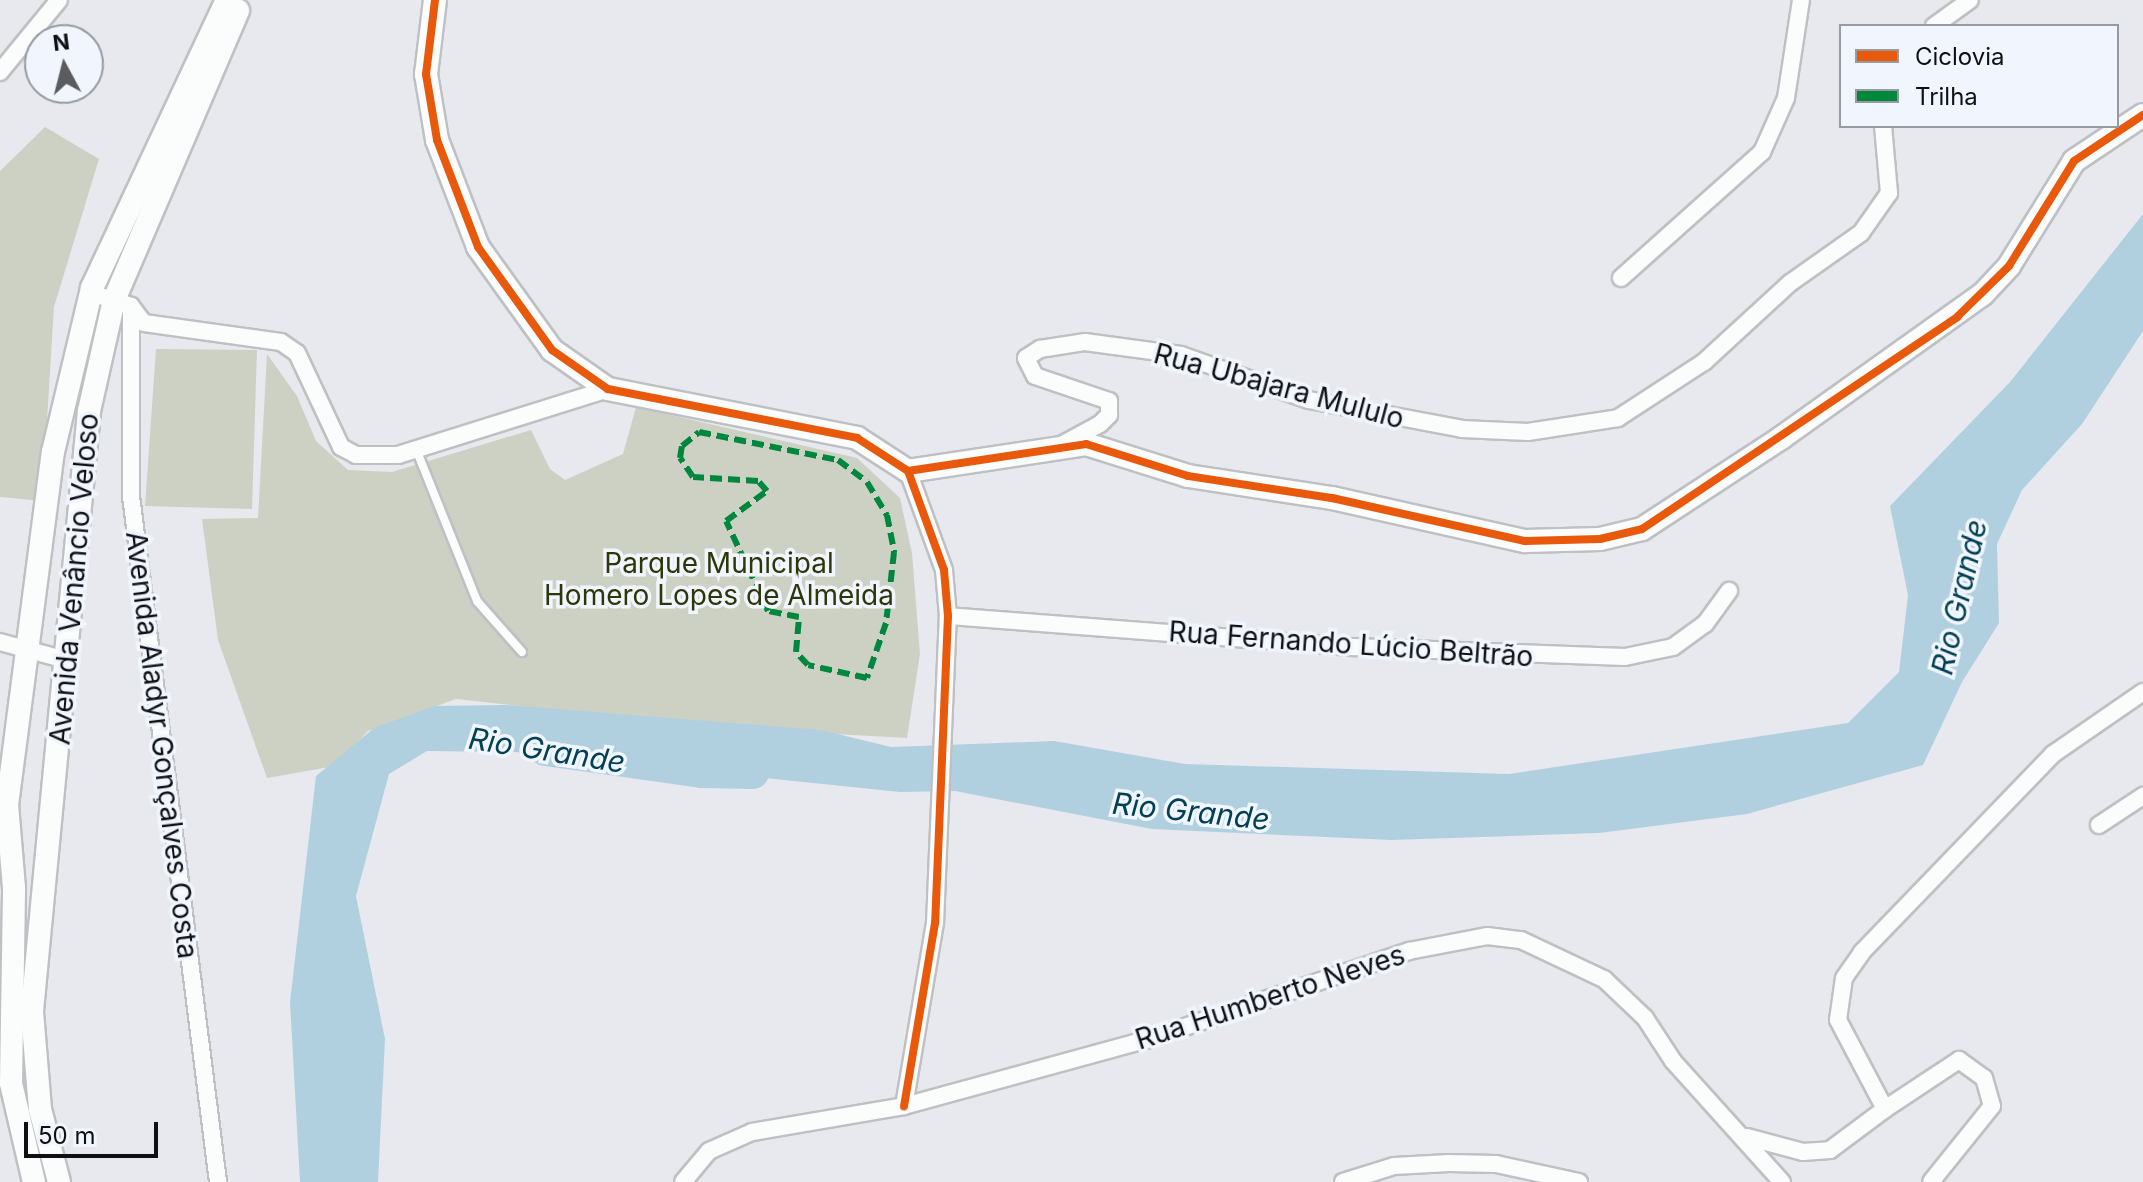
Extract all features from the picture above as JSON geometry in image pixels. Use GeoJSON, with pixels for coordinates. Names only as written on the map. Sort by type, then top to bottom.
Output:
{"type":"FeatureCollection","features":[{"type":"Feature","properties":{"kind":"street"},"geometry":{"type":"LineString","coordinates":[[0,72],[59,0]]}},
{"type":"Feature","properties":{"kind":"street","name":"Avenida Venâncio Veloso"},"geometry":{"type":"LineString","coordinates":[[34,1182],[11,1083],[9,766],[29,651],[53,452],[91,293],[227,0]]}},
{"type":"Feature","properties":{"kind":"street","name":"Avenida Venâncio Veloso"},"geometry":{"type":"LineString","coordinates":[[59,1182],[40,1109],[32,1011],[89,411],[123,303],[242,0]]}},
{"type":"Feature","properties":{"kind":"street"},"geometry":{"type":"LineString","coordinates":[[435,0],[426,74],[435,127],[472,233],[552,350],[608,389],[857,438],[908,471],[944,570],[948,616],[926,1001],[904,1106]]}},
{"type":"Feature","properties":{"kind":"street"},"geometry":{"type":"LineString","coordinates":[[1621,278],[1762,152],[1786,98],[1801,0]]}},
{"type":"Feature","properties":{"kind":"street"},"geometry":{"type":"LineString","coordinates":[[1937,24],[1970,0]]}},
{"type":"Feature","properties":{"kind":"street"},"geometry":{"type":"LineString","coordinates":[[908,471],[1063,444],[1112,448],[1188,476],[1332,498],[1525,541],[1600,539],[1642,529],[1957,317],[2009,266],[2074,161],[2143,115]]}},
{"type":"Feature","properties":{"kind":"street","name":"Rua Ubajara Mululo"},"geometry":{"type":"LineString","coordinates":[[1063,444],[1100,424],[1109,415],[1109,401],[1035,376],[1026,358],[1040,349],[1085,342],[1181,355],[1309,400],[1396,420],[1528,432],[1618,418],[1704,362],[1790,283],[1861,233],[1889,193],[1883,128]]}},
{"type":"Feature","properties":{"kind":"street"},"geometry":{"type":"LineString","coordinates":[[91,293],[123,303],[144,323],[281,342],[297,353],[341,447],[374,456],[416,449],[608,389]]}},
{"type":"Feature","properties":{"kind":"street","name":"Avenida Aladyr Gonçalves Costa"},"geometry":{"type":"LineString","coordinates":[[123,303],[131,496],[218,1182]]}},
{"type":"Feature","properties":{"kind":"street","name":"Rua Fernando Lúcio Beltrão"},"geometry":{"type":"LineString","coordinates":[[948,616],[1368,648],[1625,657],[1673,647],[1705,624],[1729,591]]}},
{"type":"Feature","properties":{"kind":"street"},"geometry":{"type":"LineString","coordinates":[[0,642],[66,660]]}},
{"type":"Feature","properties":{"kind":"street"},"geometry":{"type":"LineString","coordinates":[[1885,1109],[1838,1020],[1844,978],[1862,952],[2053,754],[2143,692]]}},
{"type":"Feature","properties":{"kind":"street"},"geometry":{"type":"LineString","coordinates":[[2099,825],[2143,796]]}},
{"type":"Feature","properties":{"kind":"street"},"geometry":{"type":"LineString","coordinates":[[10,826],[47,830]]}},
{"type":"Feature","properties":{"kind":"street","name":"Rua Humberto Neves"},"geometry":{"type":"LineString","coordinates":[[683,1182],[709,1151],[752,1132],[904,1106],[1146,1040],[1409,951],[1487,936],[1521,940],[1604,979],[1745,1136],[1782,1182]]}},
{"type":"Feature","properties":{"kind":"street"},"geometry":{"type":"LineString","coordinates":[[1745,1136],[1803,1152],[1830,1150],[1959,1060],[1984,1078],[1992,1106],[1931,1182]]}},
{"type":"Feature","properties":{"kind":"street"},"geometry":{"type":"LineString","coordinates":[[1343,1182],[1394,1166],[1449,1163],[1496,1164],[1579,1182]]}},
{"type":"Feature","properties":{"kind":"lane"},"geometry":{"type":"LineString","coordinates":[[416,449],[477,601],[522,652]]}},
{"type":"Feature","properties":{"kind":"green space"},"geometry":{"type":"Polygon","coordinates":[[[45,127],[99,159],[54,307],[42,501],[0,497],[0,171],[45,127]]]}},
{"type":"Feature","properties":{"kind":"green space"},"geometry":{"type":"Polygon","coordinates":[[[156,349],[257,350],[252,509],[145,506],[156,349]]]}},
{"type":"Feature","properties":{"kind":"green space","name":"Parque Municipal Homero Lopes de Almeida"},"geometry":{"type":"Polygon","coordinates":[[[267,354],[297,396],[316,441],[348,470],[392,472],[531,430],[550,469],[565,480],[623,454],[636,407],[857,458],[900,498],[912,553],[920,654],[907,738],[709,727],[456,699],[368,731],[335,766],[267,778],[218,640],[202,519],[258,518],[267,354]]]}},
{"type":"Feature","properties":{"kind":"water"},"geometry":{"type":"Polygon","coordinates":[[[2143,214],[2143,331],[2082,424],[2022,490],[1997,544],[1999,623],[1962,682],[1923,765],[1747,814],[1599,833],[1392,840],[1152,829],[955,791],[900,792],[515,752],[427,751],[389,774],[356,896],[385,1039],[378,1182],[300,1182],[290,1002],[316,776],[374,728],[434,706],[507,705],[821,730],[891,747],[1054,741],[1185,764],[1509,774],[1848,723],[1899,672],[1908,595],[1890,506],[2010,382],[2143,214]]]}},
{"type":"Feature","properties":{"kind":"waterway","name":"Rio Grande"},"geometry":{"type":"LineString","coordinates":[[545,750],[701,772],[753,773]]}},
{"type":"Feature","properties":{"kind":"marked path"},"geometry":{"type":"LineString","coordinates":[[699,432],[838,460],[867,482],[887,515],[894,552],[886,623],[867,678],[808,665],[796,652],[799,617],[768,611],[726,521],[767,491],[758,481],[693,477],[680,458],[682,446],[699,432]]}},
{"type":"Feature","properties":{"kind":"cycle path"},"geometry":{"type":"LineString","coordinates":[[435,0],[426,74],[437,140],[478,247],[552,350],[608,389],[857,438],[908,471],[944,570],[948,616],[935,923],[904,1106]]}},
{"type":"Feature","properties":{"kind":"cycle path"},"geometry":{"type":"LineString","coordinates":[[908,471],[1086,444],[1188,476],[1332,498],[1525,541],[1600,539],[1642,529],[1957,317],[2009,266],[2074,161],[2143,115]]}}]}
